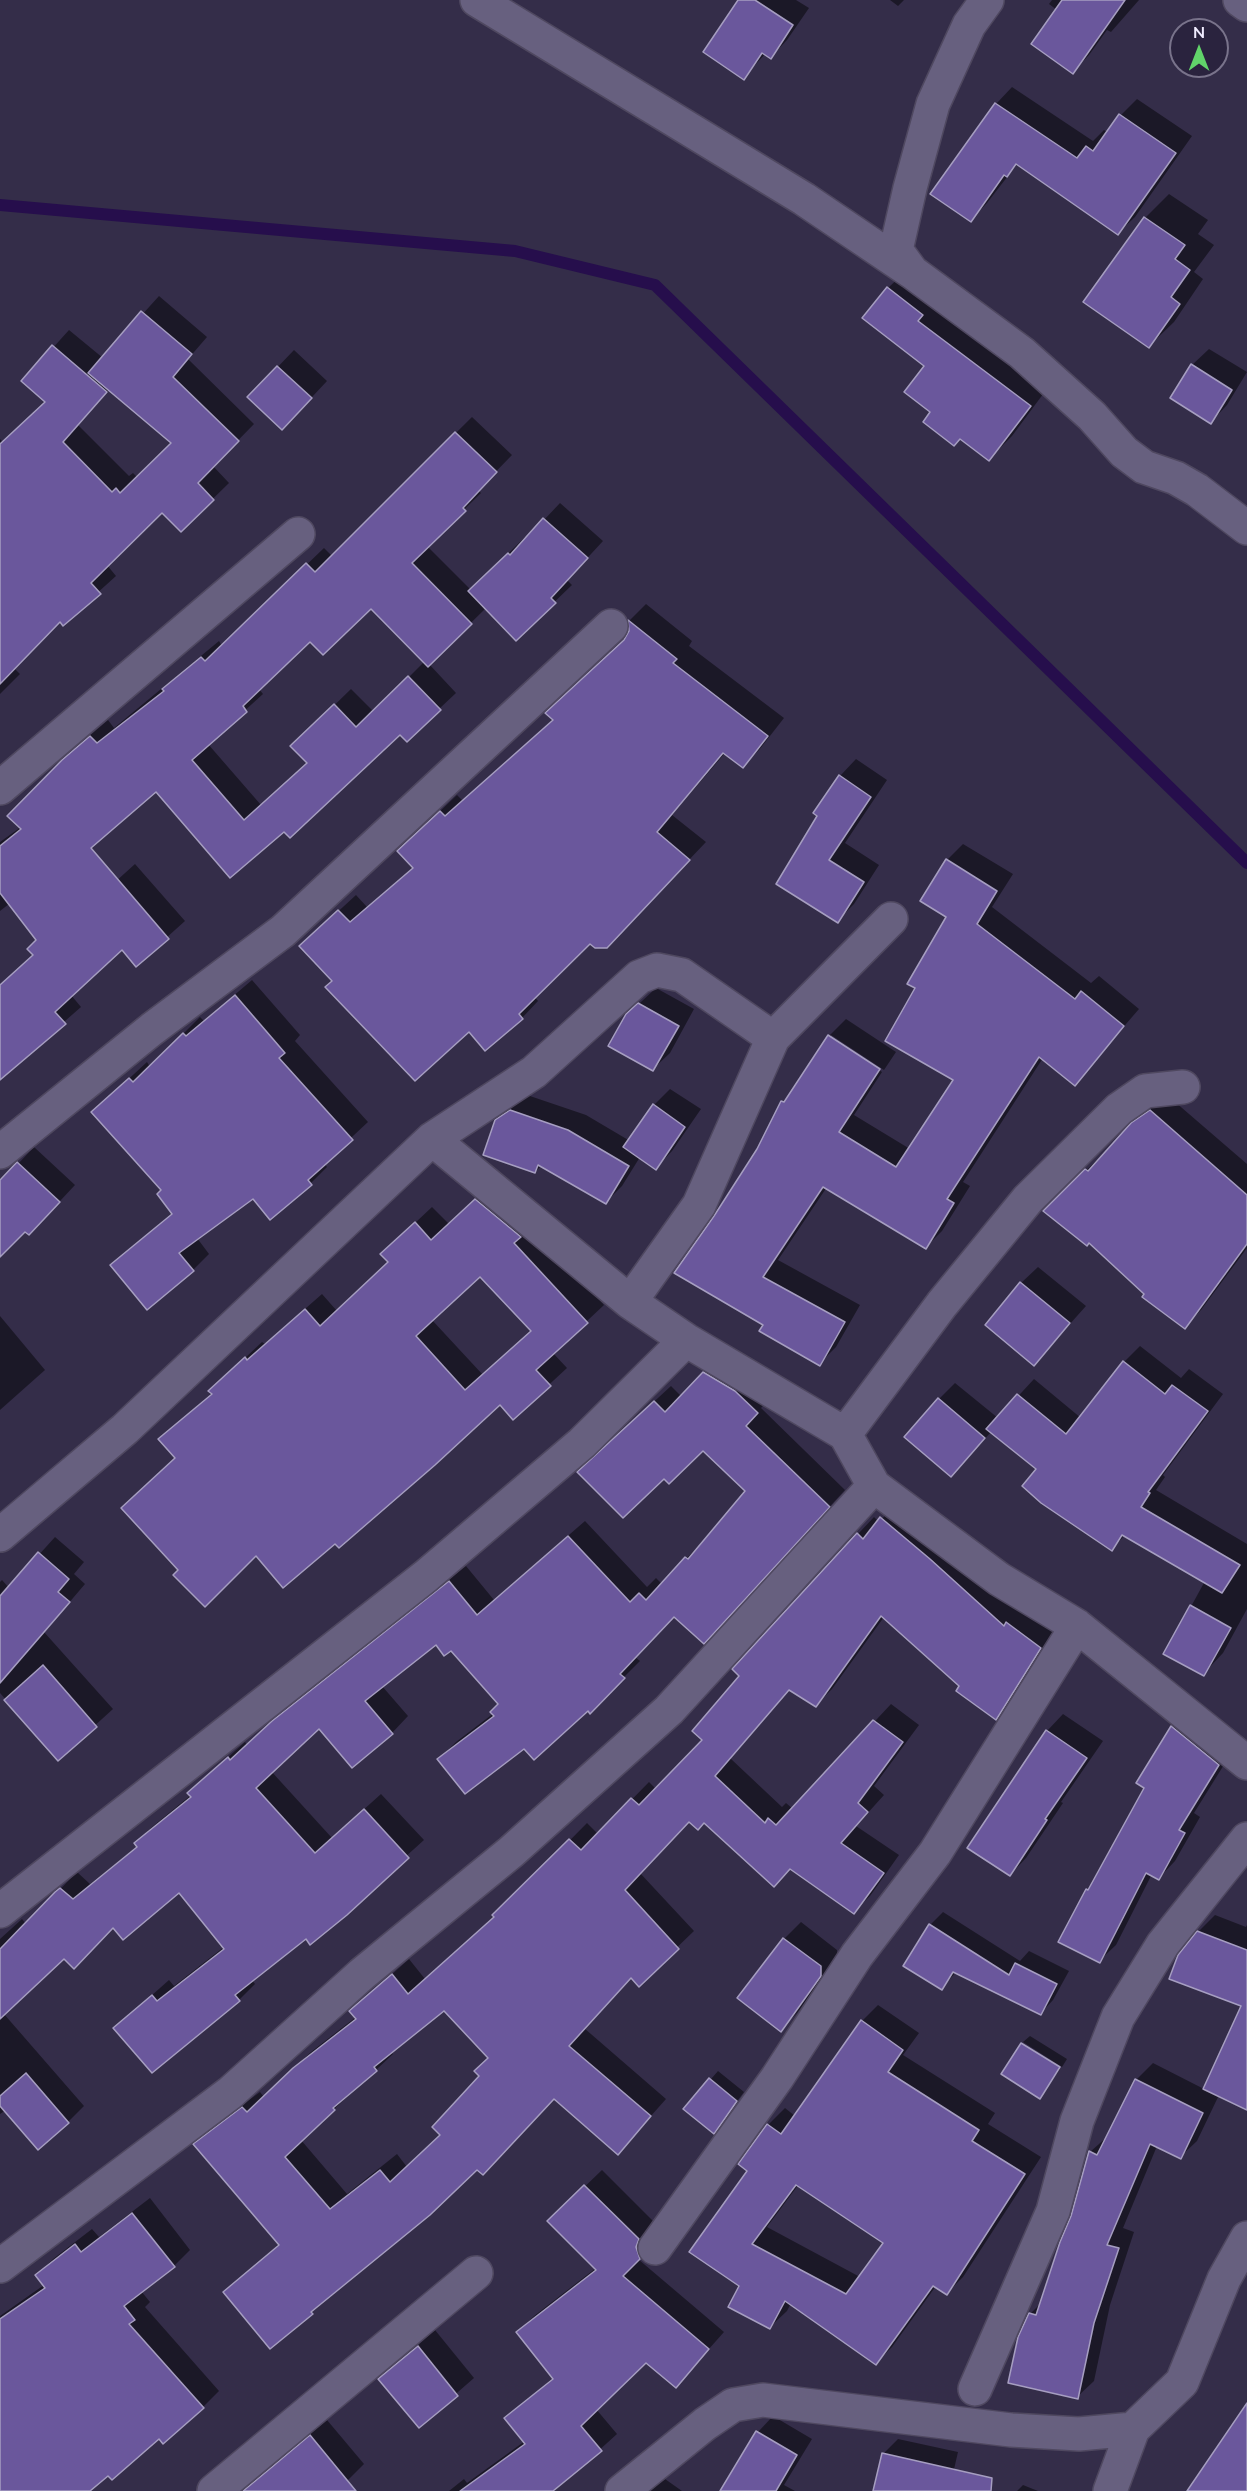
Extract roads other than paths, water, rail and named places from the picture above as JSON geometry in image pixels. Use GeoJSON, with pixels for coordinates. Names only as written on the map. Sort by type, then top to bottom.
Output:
{"type":"FeatureCollection","features":[{"type":"Feature","properties":{"kind":"street"},"geometry":{"type":"LineString","coordinates":[[477,0],[804,199],[912,272],[1022,352],[1092,416],[1108,437],[1124,452],[1144,466],[1176,478],[1197,490],[1247,528]]}},
{"type":"Feature","properties":{"kind":"street"},"geometry":{"type":"LineString","coordinates":[[912,272],[896,250],[933,104],[969,25],[987,0]]}},
{"type":"Feature","properties":{"kind":"street"},"geometry":{"type":"LineString","coordinates":[[1240,0],[1247,5]]}},
{"type":"Feature","properties":{"kind":"street"},"geometry":{"type":"LineString","coordinates":[[0,788],[298,534]]}},
{"type":"Feature","properties":{"kind":"street"},"geometry":{"type":"LineString","coordinates":[[0,1152],[152,1029],[283,931],[611,626]]}},
{"type":"Feature","properties":{"kind":"street"},"geometry":{"type":"LineString","coordinates":[[630,1302],[699,1205],[773,1038],[891,919]]}},
{"type":"Feature","properties":{"kind":"street"},"geometry":{"type":"LineString","coordinates":[[0,1535],[125,1429],[432,1139],[534,1072],[639,977],[657,970],[682,975],[773,1038]]}},
{"type":"Feature","properties":{"kind":"street"},"geometry":{"type":"LineString","coordinates":[[845,1434],[942,1304],[1028,1199],[1119,1109],[1145,1091],[1183,1087]]}},
{"type":"Feature","properties":{"kind":"street"},"geometry":{"type":"LineString","coordinates":[[432,1139],[630,1302],[686,1340],[845,1434],[874,1486],[999,1579],[1077,1626],[1247,1762]]}},
{"type":"Feature","properties":{"kind":"street"},"geometry":{"type":"LineString","coordinates":[[0,1911],[426,1576],[582,1443],[686,1340]]}},
{"type":"Feature","properties":{"kind":"street"},"geometry":{"type":"LineString","coordinates":[[0,2266],[230,2093],[362,1974],[511,1852],[669,1710],[874,1486]]}},
{"type":"Feature","properties":{"kind":"street"},"geometry":{"type":"LineString","coordinates":[[655,2248],[777,2078],[857,1955],[935,1853],[1077,1626]]}},
{"type":"Feature","properties":{"kind":"street"},"geometry":{"type":"LineString","coordinates":[[975,2389],[1053,2211],[1077,2121],[1118,2017],[1163,1944],[1247,1839]]}},
{"type":"Feature","properties":{"kind":"street"},"geometry":{"type":"LineString","coordinates":[[1110,2491],[1133,2429],[1182,2382],[1224,2279],[1247,2238]]}},
{"type":"Feature","properties":{"kind":"street"},"geometry":{"type":"LineString","coordinates":[[214,2491],[476,2273]]}},
{"type":"Feature","properties":{"kind":"street"},"geometry":{"type":"LineString","coordinates":[[622,2491],[733,2405],[763,2400],[1011,2430],[1079,2434],[1133,2429]]}},
{"type":"Feature","properties":{"kind":"waterway"},"geometry":{"type":"LineString","coordinates":[[0,205],[515,251],[655,285],[1247,863]]}}]}
